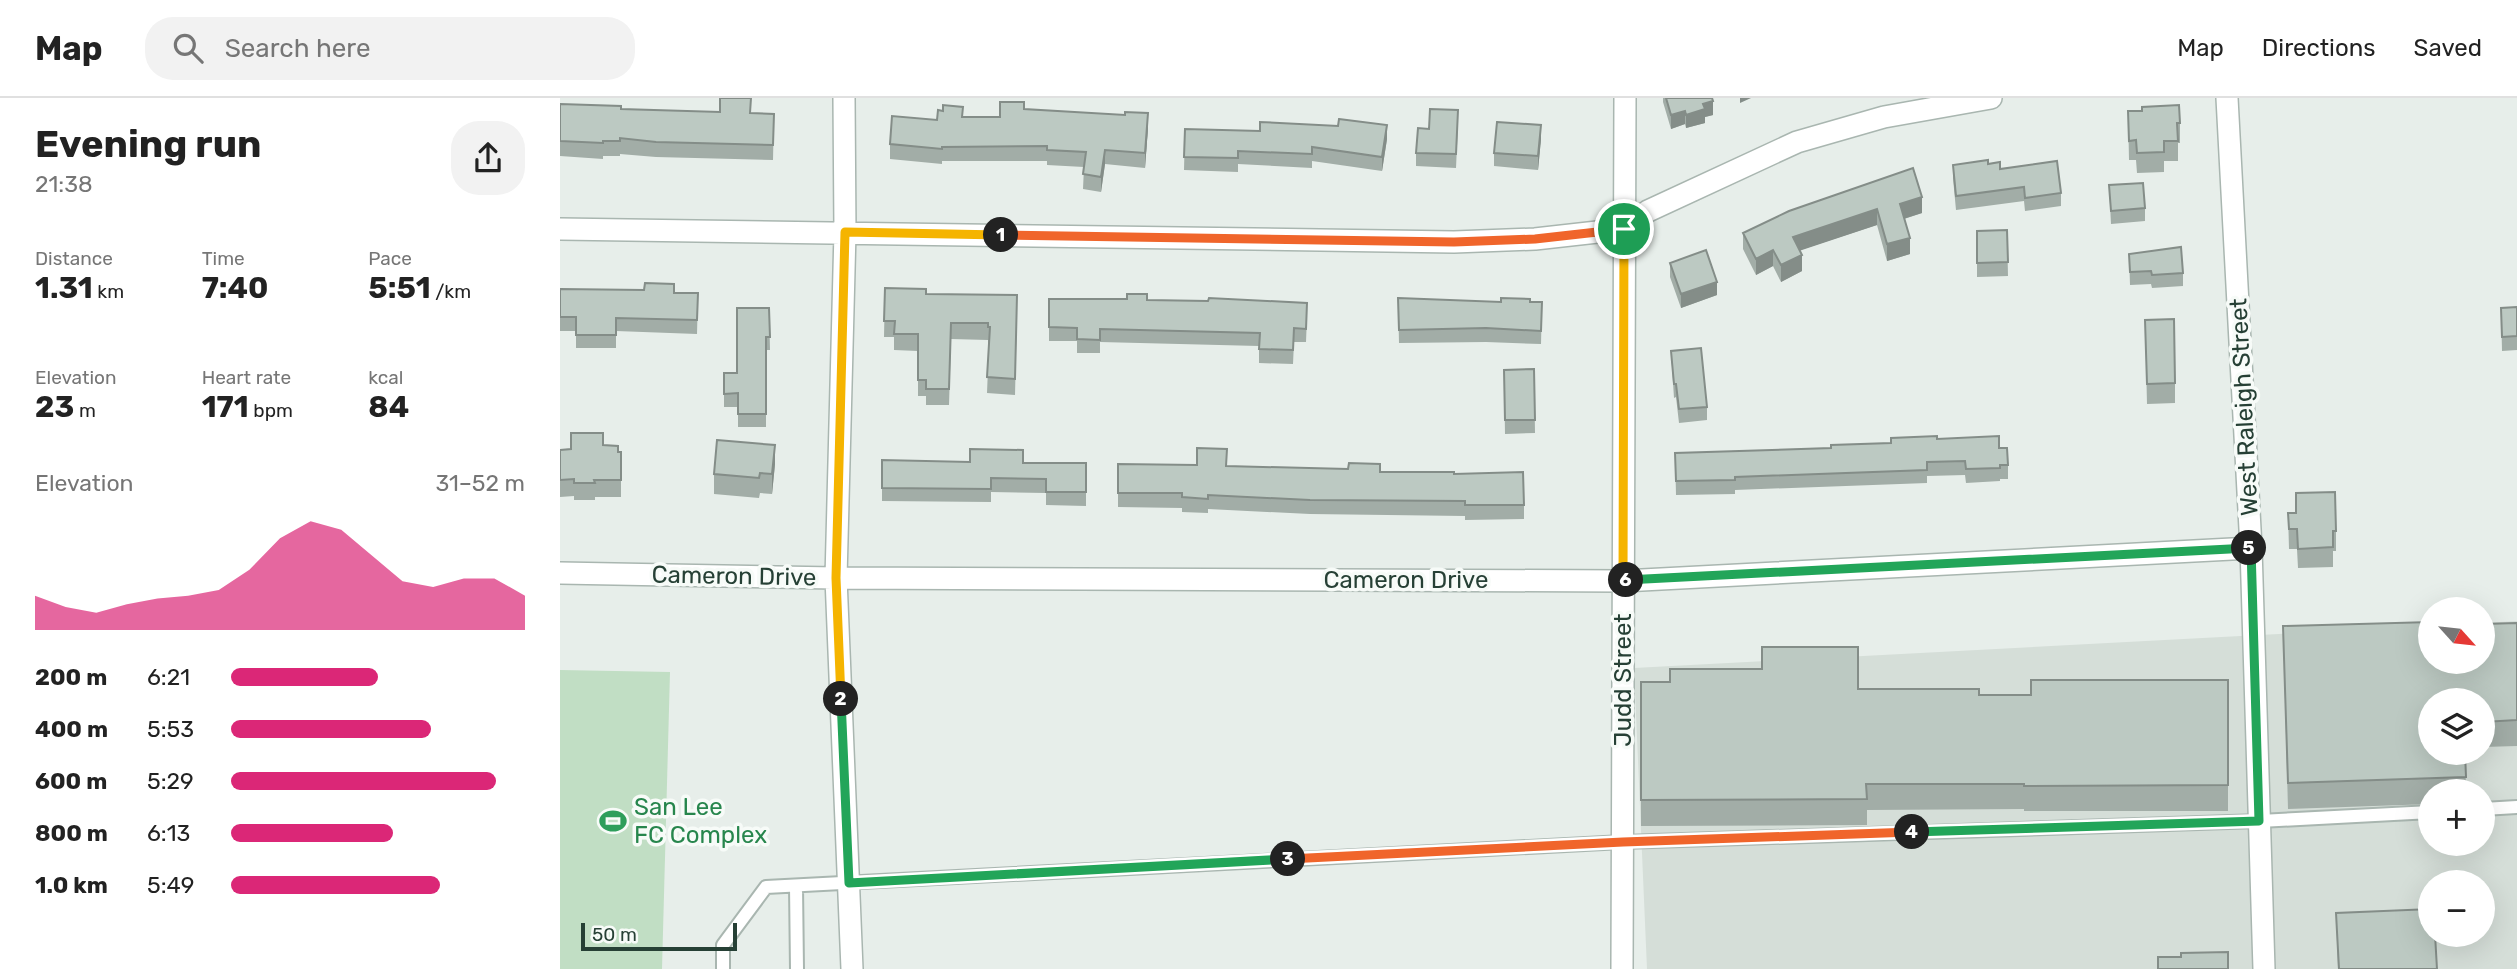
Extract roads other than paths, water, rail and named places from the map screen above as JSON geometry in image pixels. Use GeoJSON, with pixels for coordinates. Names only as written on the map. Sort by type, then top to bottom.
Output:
{"type":"FeatureCollection","features":[{"type":"Feature","properties":{"kind":"street"},"geometry":{"type":"LineString","coordinates":[[844,98],[845,232],[836,578],[852,969]]}},
{"type":"Feature","properties":{"kind":"street","name":"Judd Street"},"geometry":{"type":"LineString","coordinates":[[1622,969],[1625,98]]}},
{"type":"Feature","properties":{"kind":"street"},"geometry":{"type":"LineString","coordinates":[[560,229],[1454,242],[1535,239],[1624,229],[1648,211],[1797,142],[1884,117],[1991,98]]}},
{"type":"Feature","properties":{"kind":"street","name":"West Raleigh Street"},"geometry":{"type":"LineString","coordinates":[[2227,98],[2251,548],[2264,969]]}},
{"type":"Feature","properties":{"kind":"street","name":"Cameron Drive"},"geometry":{"type":"LineString","coordinates":[[560,573],[836,578],[1623,580],[2251,548]]}},
{"type":"Feature","properties":{"kind":"lane"},"geometry":{"type":"LineString","coordinates":[[2495,808],[2517,807]]}},
{"type":"Feature","properties":{"kind":"lane"},"geometry":{"type":"LineString","coordinates":[[723,969],[723,945],[765,887],[1623,842],[2259,821],[2418,813]]}},
{"type":"Feature","properties":{"kind":"lane"},"geometry":{"type":"LineString","coordinates":[[796,886],[797,969]]}},
{"type":"Feature","properties":{"kind":"place","name":"San Lee FC Complex"},"geometry":{"type":"Point","coordinates":[613,821]}}]}
